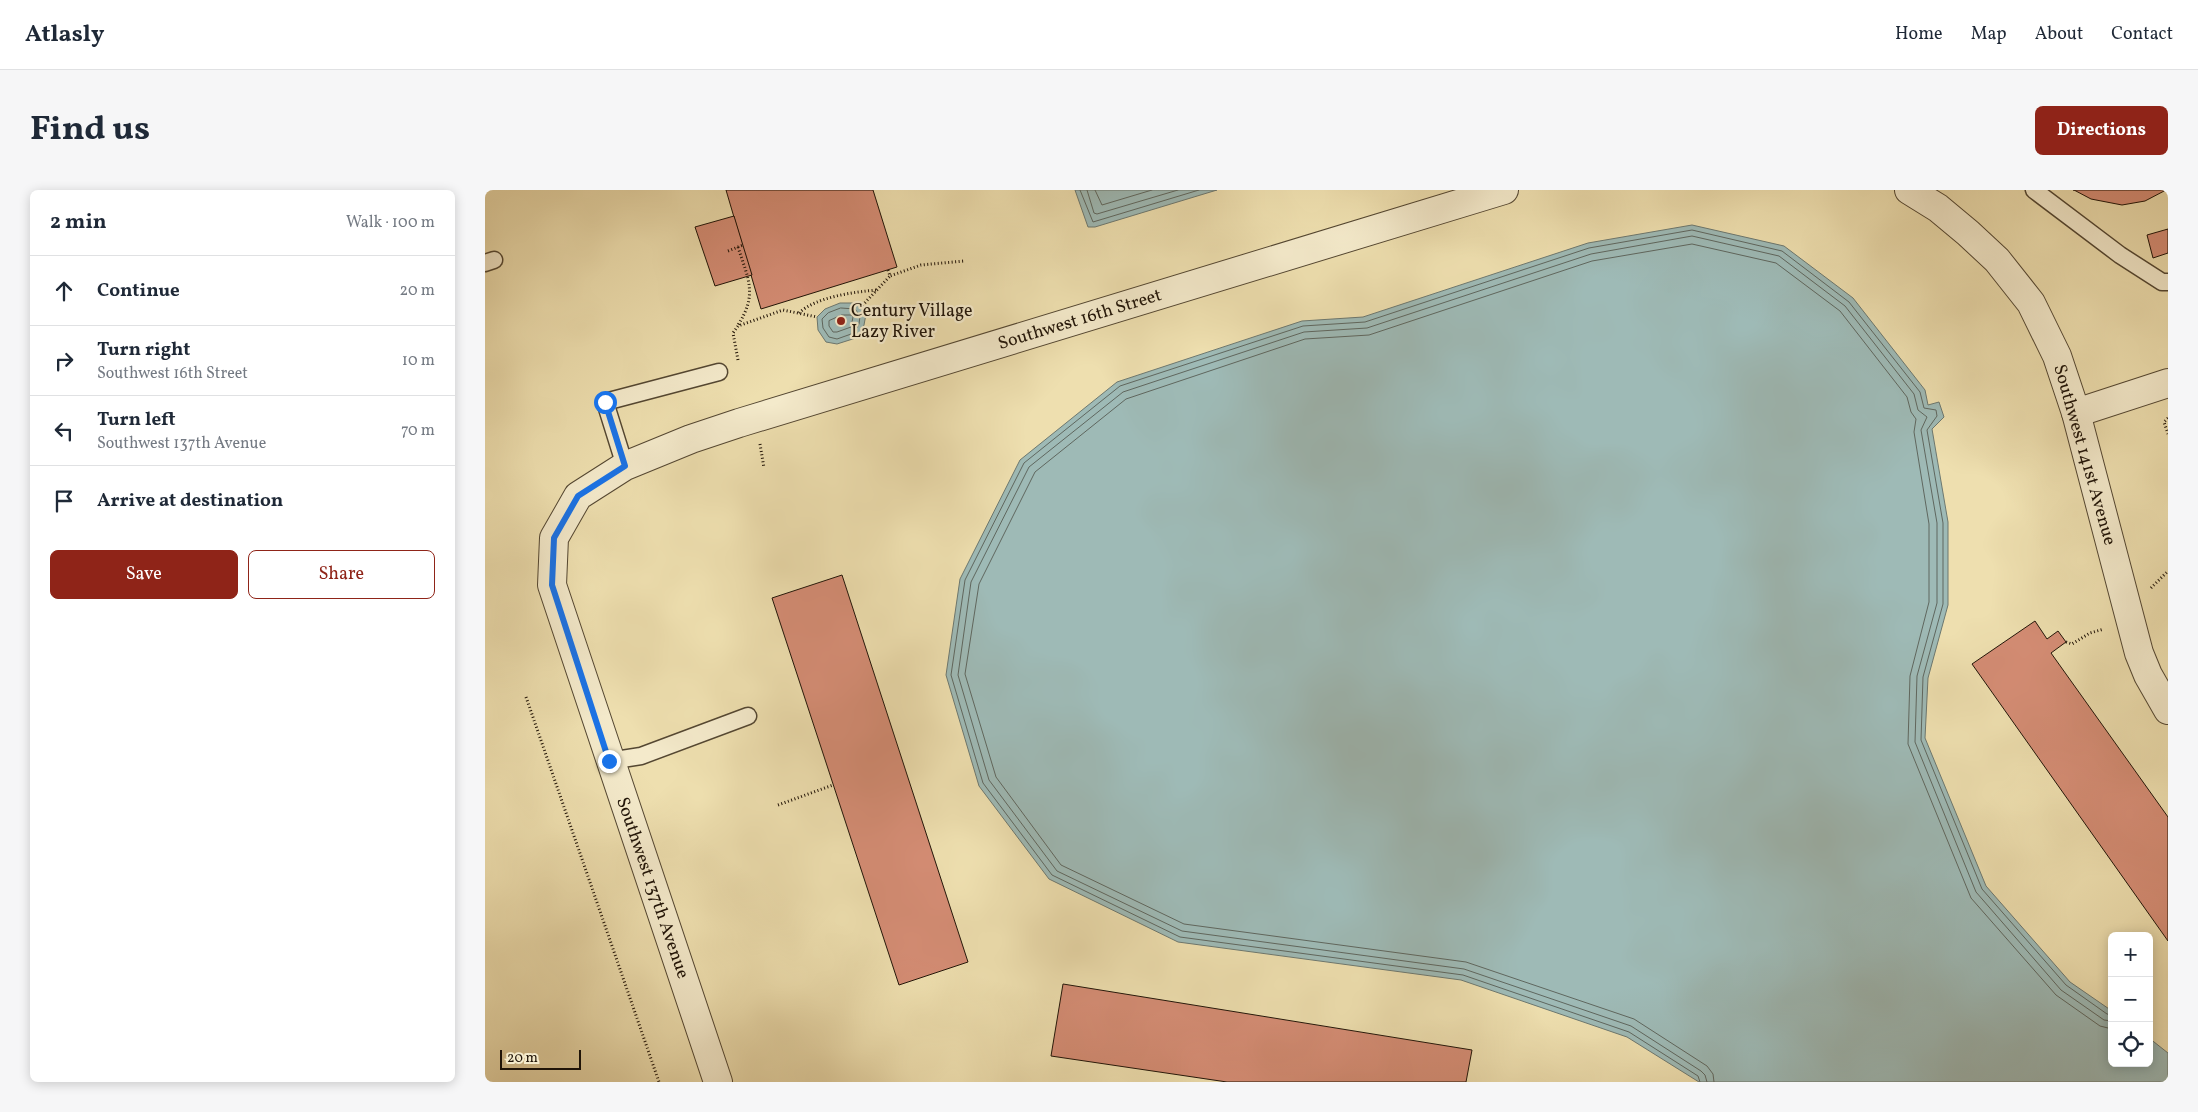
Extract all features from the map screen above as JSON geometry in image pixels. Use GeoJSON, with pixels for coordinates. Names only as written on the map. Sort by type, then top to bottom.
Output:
{"type":"FeatureCollection","features":[{"type":"Feature","properties":{"kind":"street","name":"Southwest 16th Street"},"geometry":{"type":"LineString","coordinates":[[578,496],[625,466],[691,439],[739,423],[1504,190]]}},
{"type":"Feature","properties":{"kind":"street","name":"Southwest 141st Avenue"},"geometry":{"type":"LineString","coordinates":[[1909,190],[1938,208],[1968,233],[1997,260],[2031,303],[2057,356],[2076,413],[2139,653],[2148,675],[2168,710]]}},
{"type":"Feature","properties":{"kind":"street"},"geometry":{"type":"LineString","coordinates":[[2076,413],[2168,383]]}},
{"type":"Feature","properties":{"kind":"street","name":"Southwest 137th Avenue"},"geometry":{"type":"LineString","coordinates":[[578,496],[554,538],[552,585],[609,761],[718,1082]]}},
{"type":"Feature","properties":{"kind":"lane"},"geometry":{"type":"LineString","coordinates":[[2034,190],[2120,255],[2162,282],[2168,282]]}},
{"type":"Feature","properties":{"kind":"lane"},"geometry":{"type":"LineString","coordinates":[[625,466],[605,402],[719,372]]}},
{"type":"Feature","properties":{"kind":"lane"},"geometry":{"type":"LineString","coordinates":[[609,761],[641,756],[748,716]]}},
{"type":"Feature","properties":{"kind":"path"},"geometry":{"type":"LineString","coordinates":[[728,251],[743,245]]}},
{"type":"Feature","properties":{"kind":"path"},"geometry":{"type":"LineString","coordinates":[[738,247],[750,287],[748,309],[733,333],[739,364]]}},
{"type":"Feature","properties":{"kind":"path"},"geometry":{"type":"LineString","coordinates":[[861,308],[890,276],[921,265],[963,261]]}},
{"type":"Feature","properties":{"kind":"path"},"geometry":{"type":"LineString","coordinates":[[888,270],[890,276]]}},
{"type":"Feature","properties":{"kind":"path"},"geometry":{"type":"LineString","coordinates":[[799,313],[806,306],[852,292],[877,290]]}},
{"type":"Feature","properties":{"kind":"path"},"geometry":{"type":"LineString","coordinates":[[738,326],[783,310],[817,317]]}},
{"type":"Feature","properties":{"kind":"path"},"geometry":{"type":"LineString","coordinates":[[2168,418],[2164,422],[2168,434]]}},
{"type":"Feature","properties":{"kind":"path"},"geometry":{"type":"LineString","coordinates":[[759,440],[764,468]]}},
{"type":"Feature","properties":{"kind":"path"},"geometry":{"type":"LineString","coordinates":[[2148,590],[2168,570]]}},
{"type":"Feature","properties":{"kind":"path"},"geometry":{"type":"LineString","coordinates":[[2066,642],[2072,644],[2089,633],[2112,627]]}},
{"type":"Feature","properties":{"kind":"path"},"geometry":{"type":"LineString","coordinates":[[526,697],[659,1082]]}},
{"type":"Feature","properties":{"kind":"path"},"geometry":{"type":"LineString","coordinates":[[778,805],[833,785]]}},
{"type":"Feature","properties":{"kind":"water"},"geometry":{"type":"Polygon","coordinates":[[[1075,190],[1217,190],[1095,227],[1088,227],[1075,190]]]}},
{"type":"Feature","properties":{"kind":"water"},"geometry":{"type":"Polygon","coordinates":[[[1692,225],[1784,246],[1853,298],[1925,390],[1928,405],[1939,402],[1944,417],[1932,429],[1948,522],[1948,605],[1928,678],[1925,738],[1986,886],[2070,982],[2108,1008],[2108,1067],[2153,1067],[2153,1041],[2168,1053],[2168,1082],[1699,1082],[1627,1037],[1461,980],[1178,942],[1049,879],[979,786],[946,675],[960,579],[1020,460],[1117,382],[1302,321],[1363,317],[1588,243],[1692,225]]]}},
{"type":"Feature","properties":{"kind":"water","name":"Century Village Lazy River"},"geometry":{"type":"Polygon","coordinates":[[[840,303],[857,303],[866,314],[864,325],[859,337],[837,344],[826,342],[818,330],[817,317],[825,309],[840,303]]]}},
{"type":"Feature","properties":{"kind":"building"},"geometry":{"type":"Polygon","coordinates":[[[726,190],[873,190],[897,267],[761,309],[726,190]]]}},
{"type":"Feature","properties":{"kind":"building"},"geometry":{"type":"Polygon","coordinates":[[[2074,190],[2166,190],[2145,201],[2122,205],[2091,199],[2074,190]]]}},
{"type":"Feature","properties":{"kind":"building"},"geometry":{"type":"Polygon","coordinates":[[[734,216],[752,275],[715,286],[695,227],[734,216]]]}},
{"type":"Feature","properties":{"kind":"building"},"geometry":{"type":"Polygon","coordinates":[[[2168,229],[2168,253],[2153,258],[2147,235],[2168,229]]]}},
{"type":"Feature","properties":{"kind":"building"},"geometry":{"type":"Polygon","coordinates":[[[842,575],[968,962],[899,985],[772,598],[842,575]]]}},
{"type":"Feature","properties":{"kind":"building"},"geometry":{"type":"Polygon","coordinates":[[[2035,621],[2047,639],[2058,631],[2066,642],[2051,653],[2168,817],[2168,941],[1972,664],[2035,621]]]}},
{"type":"Feature","properties":{"kind":"building"},"geometry":{"type":"Polygon","coordinates":[[[1063,984],[1472,1050],[1466,1082],[1227,1082],[1051,1056],[1063,984]]]}},
{"type":"Feature","properties":{"kind":"place","name":"Century Village Lazy River"},"geometry":{"type":"Point","coordinates":[841,321]}},
{"type":"Feature","properties":{"kind":"route"},"geometry":{"type":"LineString","coordinates":[[605,402],[625,466],[578,496],[554,538],[552,585],[609,761]]}}]}
